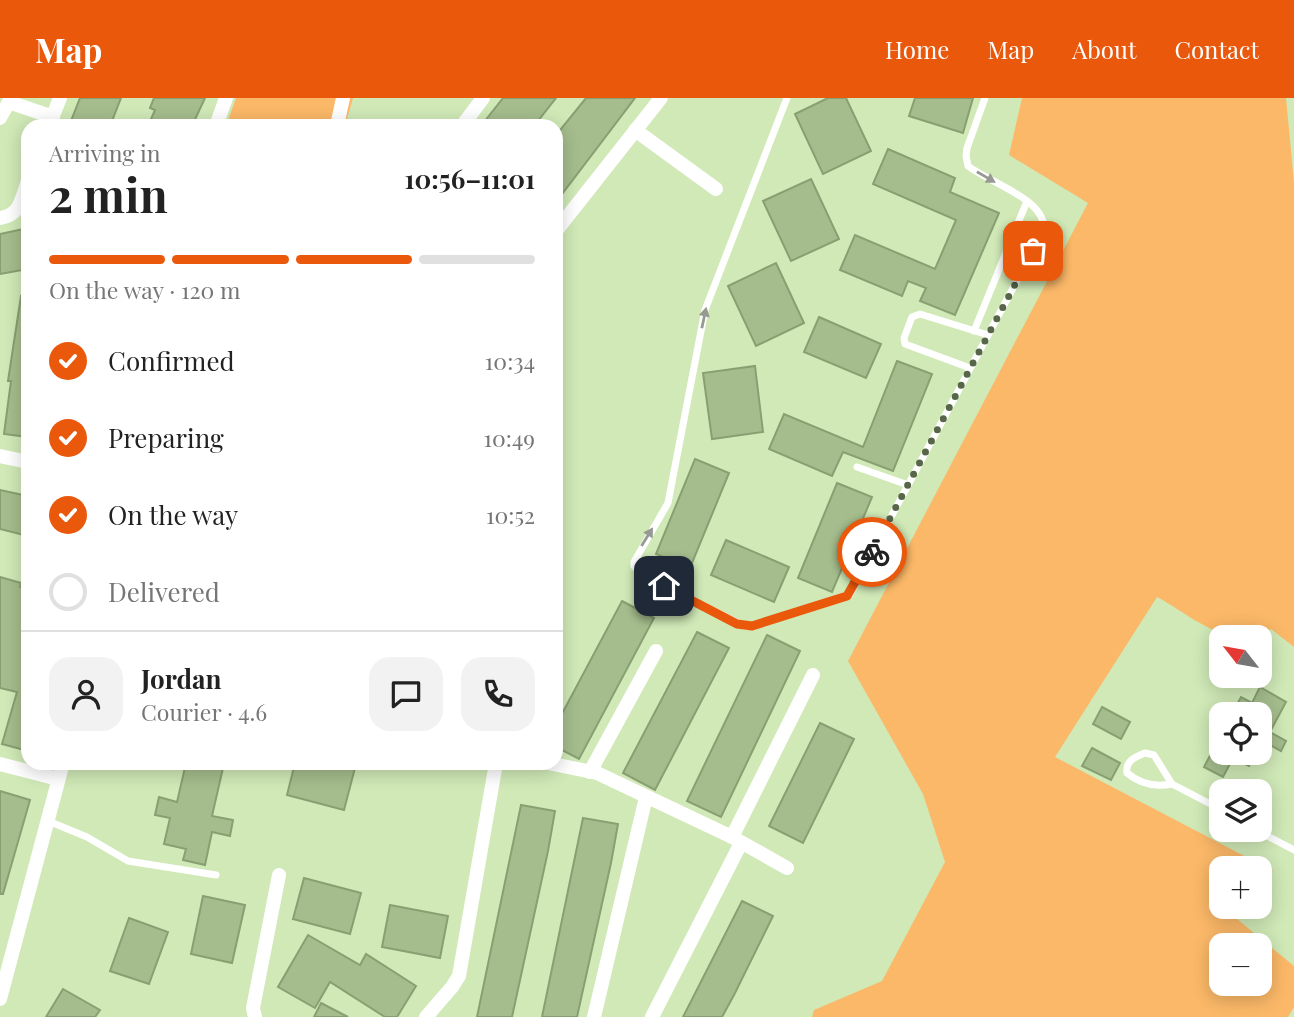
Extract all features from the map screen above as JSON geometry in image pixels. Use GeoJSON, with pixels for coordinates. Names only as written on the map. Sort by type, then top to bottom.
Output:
{"type":"FeatureCollection","features":[{"type":"Feature","properties":{"kind":"street"},"geometry":{"type":"LineString","coordinates":[[52,119],[60,98]]}},
{"type":"Feature","properties":{"kind":"street"},"geometry":{"type":"LineString","coordinates":[[218,119],[226,98]]}},
{"type":"Feature","properties":{"kind":"street"},"geometry":{"type":"LineString","coordinates":[[338,119],[343,98]]}},
{"type":"Feature","properties":{"kind":"street"},"geometry":{"type":"LineString","coordinates":[[468,119],[484,98]]}},
{"type":"Feature","properties":{"kind":"street"},"geometry":{"type":"LineString","coordinates":[[563,222],[661,98]]}},
{"type":"Feature","properties":{"kind":"street"},"geometry":{"type":"LineString","coordinates":[[0,118],[10,100],[47,119]]}},
{"type":"Feature","properties":{"kind":"street"},"geometry":{"type":"LineString","coordinates":[[635,130],[716,189]]}},
{"type":"Feature","properties":{"kind":"street"},"geometry":{"type":"LineString","coordinates":[[0,218],[12,216],[21,199]]}},
{"type":"Feature","properties":{"kind":"street"},"geometry":{"type":"LineString","coordinates":[[0,456],[21,460]]}},
{"type":"Feature","properties":{"kind":"street"},"geometry":{"type":"LineString","coordinates":[[590,772],[656,651]]}},
{"type":"Feature","properties":{"kind":"street"},"geometry":{"type":"LineString","coordinates":[[652,1017],[813,676]]}},
{"type":"Feature","properties":{"kind":"street"},"geometry":{"type":"LineString","coordinates":[[0,764],[21,769]]}},
{"type":"Feature","properties":{"kind":"street"},"geometry":{"type":"LineString","coordinates":[[563,766],[590,772],[646,797],[787,868]]}},
{"type":"Feature","properties":{"kind":"street"},"geometry":{"type":"LineString","coordinates":[[23,770],[58,779]]}},
{"type":"Feature","properties":{"kind":"street"},"geometry":{"type":"LineString","coordinates":[[1,989],[61,770]]}},
{"type":"Feature","properties":{"kind":"street"},"geometry":{"type":"LineString","coordinates":[[426,1017],[452,988],[458,976],[495,770]]}},
{"type":"Feature","properties":{"kind":"street"},"geometry":{"type":"LineString","coordinates":[[594,1017],[646,797]]}},
{"type":"Feature","properties":{"kind":"street"},"geometry":{"type":"LineString","coordinates":[[255,1017],[253,1008],[279,875]]}},
{"type":"Feature","properties":{"kind":"lane"},"geometry":{"type":"LineString","coordinates":[[787,98],[705,310],[668,503],[634,558],[634,566],[640,573],[737,624],[752,626],[850,594],[1044,230],[1042,216],[1038,210],[968,166],[967,148],[985,98]]}},
{"type":"Feature","properties":{"kind":"lane"},"geometry":{"type":"LineString","coordinates":[[974,331],[1027,201]]}},
{"type":"Feature","properties":{"kind":"lane"},"geometry":{"type":"LineString","coordinates":[[970,368],[908,346],[904,338],[912,317],[917,313],[988,335]]}},
{"type":"Feature","properties":{"kind":"lane"},"geometry":{"type":"LineString","coordinates":[[857,467],[908,485]]}},
{"type":"Feature","properties":{"kind":"lane"},"geometry":{"type":"LineString","coordinates":[[1172,783],[1150,784],[1134,779],[1127,774],[1127,766],[1136,757],[1150,753],[1172,783],[1209,803]]}},
{"type":"Feature","properties":{"kind":"lane"},"geometry":{"type":"LineString","coordinates":[[47,821],[87,837],[128,861],[216,875]]}},
{"type":"Feature","properties":{"kind":"lane"},"geometry":{"type":"LineString","coordinates":[[1272,838],[1294,850]]}},
{"type":"Feature","properties":{"kind":"shaded area"},"geometry":{"type":"Polygon","coordinates":[[[236,98],[353,98],[347,119],[228,119],[236,98]]]}},
{"type":"Feature","properties":{"kind":"shaded area"},"geometry":{"type":"Polygon","coordinates":[[[1022,98],[1286,98],[1294,183],[1294,647],[1272,630],[1272,625],[1209,625],[1209,628],[1157,597],[1055,757],[1209,838],[1209,842],[1218,842],[1244,856],[1209,856],[1209,919],[1237,919],[1254,933],[1209,933],[1209,996],[1272,996],[1272,948],[1294,966],[1294,1007],[1288,1017],[812,1017],[814,1010],[882,981],[945,862],[923,794],[848,661],[1088,203],[1009,155],[1022,98]]]}},
{"type":"Feature","properties":{"kind":"building"},"geometry":{"type":"Polygon","coordinates":[[[80,98],[121,98],[113,119],[72,119],[80,98]]]}},
{"type":"Feature","properties":{"kind":"building"},"geometry":{"type":"Polygon","coordinates":[[[154,98],[205,98],[195,119],[151,119],[155,110],[150,108],[154,98]]]}},
{"type":"Feature","properties":{"kind":"building"},"geometry":{"type":"Polygon","coordinates":[[[503,98],[556,98],[540,119],[486,119],[503,98]]]}},
{"type":"Feature","properties":{"kind":"building"},"geometry":{"type":"Polygon","coordinates":[[[586,98],[635,98],[563,193],[563,126],[586,98]]]}},
{"type":"Feature","properties":{"kind":"building"},"geometry":{"type":"Polygon","coordinates":[[[828,98],[846,98],[871,151],[823,174],[795,114],[828,98]]]}},
{"type":"Feature","properties":{"kind":"building"},"geometry":{"type":"Polygon","coordinates":[[[915,98],[973,98],[963,133],[909,116],[915,98]]]}},
{"type":"Feature","properties":{"kind":"building"},"geometry":{"type":"Polygon","coordinates":[[[888,149],[955,178],[950,192],[999,213],[955,315],[920,301],[926,288],[908,281],[902,296],[840,270],[855,235],[935,269],[956,220],[873,184],[888,149]]]}},
{"type":"Feature","properties":{"kind":"building"},"geometry":{"type":"Polygon","coordinates":[[[811,179],[839,239],[791,261],[763,201],[811,179]]]}},
{"type":"Feature","properties":{"kind":"building"},"geometry":{"type":"Polygon","coordinates":[[[21,230],[21,270],[0,274],[0,234],[21,230]]]}},
{"type":"Feature","properties":{"kind":"building"},"geometry":{"type":"Polygon","coordinates":[[[776,263],[804,323],[756,346],[728,286],[776,263]]]}},
{"type":"Feature","properties":{"kind":"building"},"geometry":{"type":"Polygon","coordinates":[[[21,296],[21,436],[4,434],[11,381],[8,381],[21,296]]]}},
{"type":"Feature","properties":{"kind":"building"},"geometry":{"type":"Polygon","coordinates":[[[819,317],[881,344],[866,378],[804,352],[819,317]]]}},
{"type":"Feature","properties":{"kind":"building"},"geometry":{"type":"Polygon","coordinates":[[[897,361],[932,374],[893,471],[843,452],[832,476],[769,449],[784,414],[863,447],[897,361]]]}},
{"type":"Feature","properties":{"kind":"building"},"geometry":{"type":"Polygon","coordinates":[[[755,366],[763,432],[712,439],[703,373],[755,366]]]}},
{"type":"Feature","properties":{"kind":"building"},"geometry":{"type":"Polygon","coordinates":[[[695,459],[729,473],[690,568],[656,554],[695,459]]]}},
{"type":"Feature","properties":{"kind":"building"},"geometry":{"type":"Polygon","coordinates":[[[837,483],[872,497],[832,592],[798,578],[837,483]]]}},
{"type":"Feature","properties":{"kind":"building"},"geometry":{"type":"Polygon","coordinates":[[[0,490],[21,494],[21,534],[0,529],[0,490]]]}},
{"type":"Feature","properties":{"kind":"building"},"geometry":{"type":"Polygon","coordinates":[[[726,540],[789,567],[774,602],[711,575],[726,540]]]}},
{"type":"Feature","properties":{"kind":"building"},"geometry":{"type":"Polygon","coordinates":[[[0,577],[21,583],[21,749],[2,744],[17,692],[0,688],[0,577]]]}},
{"type":"Feature","properties":{"kind":"building"},"geometry":{"type":"Polygon","coordinates":[[[622,601],[654,618],[579,759],[563,751],[563,712],[622,601]]]}},
{"type":"Feature","properties":{"kind":"building"},"geometry":{"type":"Polygon","coordinates":[[[697,632],[729,648],[655,790],[623,773],[697,632]]]}},
{"type":"Feature","properties":{"kind":"building"},"geometry":{"type":"Polygon","coordinates":[[[767,635],[800,651],[721,817],[687,801],[767,635]]]}},
{"type":"Feature","properties":{"kind":"building"},"geometry":{"type":"Polygon","coordinates":[[[1262,688],[1286,702],[1272,728],[1272,702],[1252,702],[1262,688]]]}},
{"type":"Feature","properties":{"kind":"building"},"geometry":{"type":"Polygon","coordinates":[[[1102,707],[1130,722],[1121,739],[1093,724],[1102,707]]]}},
{"type":"Feature","properties":{"kind":"building"},"geometry":{"type":"Polygon","coordinates":[[[820,723],[854,739],[803,843],[769,826],[820,723]]]}},
{"type":"Feature","properties":{"kind":"building"},"geometry":{"type":"Polygon","coordinates":[[[1272,733],[1286,741],[1281,751],[1272,746],[1272,733]]]}},
{"type":"Feature","properties":{"kind":"building"},"geometry":{"type":"Polygon","coordinates":[[[1092,748],[1120,763],[1111,780],[1082,766],[1092,748]]]}},
{"type":"Feature","properties":{"kind":"building"},"geometry":{"type":"Polygon","coordinates":[[[1209,758],[1209,765],[1229,765],[1223,777],[1204,767],[1209,758]]]}},
{"type":"Feature","properties":{"kind":"building"},"geometry":{"type":"Polygon","coordinates":[[[184,770],[223,770],[212,816],[233,820],[230,836],[212,832],[205,865],[183,860],[186,849],[164,844],[170,818],[155,815],[159,797],[177,802],[184,770]]]}},
{"type":"Feature","properties":{"kind":"building"},"geometry":{"type":"Polygon","coordinates":[[[293,770],[354,770],[344,810],[287,795],[293,770]]]}},
{"type":"Feature","properties":{"kind":"building"},"geometry":{"type":"Polygon","coordinates":[[[0,791],[30,800],[3,894],[0,894],[0,791]]]}},
{"type":"Feature","properties":{"kind":"building"},"geometry":{"type":"Polygon","coordinates":[[[521,805],[555,811],[548,851],[512,1017],[477,1017],[521,805]]]}},
{"type":"Feature","properties":{"kind":"building"},"geometry":{"type":"Polygon","coordinates":[[[583,818],[618,824],[611,863],[577,1017],[542,1017],[583,818]]]}},
{"type":"Feature","properties":{"kind":"building"},"geometry":{"type":"Polygon","coordinates":[[[304,878],[361,893],[350,934],[293,919],[304,878]]]}},
{"type":"Feature","properties":{"kind":"building"},"geometry":{"type":"Polygon","coordinates":[[[203,896],[245,905],[232,963],[191,954],[203,896]]]}},
{"type":"Feature","properties":{"kind":"building"},"geometry":{"type":"Polygon","coordinates":[[[742,901],[773,916],[734,995],[722,1017],[683,1017],[742,901]]]}},
{"type":"Feature","properties":{"kind":"building"},"geometry":{"type":"Polygon","coordinates":[[[390,905],[448,916],[440,958],[382,947],[390,905]]]}},
{"type":"Feature","properties":{"kind":"building"},"geometry":{"type":"Polygon","coordinates":[[[129,918],[168,932],[149,984],[110,971],[129,918]]]}},
{"type":"Feature","properties":{"kind":"building"},"geometry":{"type":"Polygon","coordinates":[[[308,935],[360,965],[366,954],[416,986],[397,1017],[385,1017],[330,982],[315,1008],[278,987],[308,935]]]}},
{"type":"Feature","properties":{"kind":"building"},"geometry":{"type":"Polygon","coordinates":[[[63,989],[100,1010],[95,1017],[46,1017],[63,989]]]}},
{"type":"Feature","properties":{"kind":"building"},"geometry":{"type":"Polygon","coordinates":[[[321,1003],[348,1017],[314,1017],[321,1003]]]}},
{"type":"Feature","properties":{"kind":"way so far"},"geometry":{"type":"LineString","coordinates":[[872,552],[1033,251]]}},
{"type":"Feature","properties":{"kind":"route"},"geometry":{"type":"LineString","coordinates":[[664,586],[737,624],[752,626],[847,596],[872,552]]}}]}
